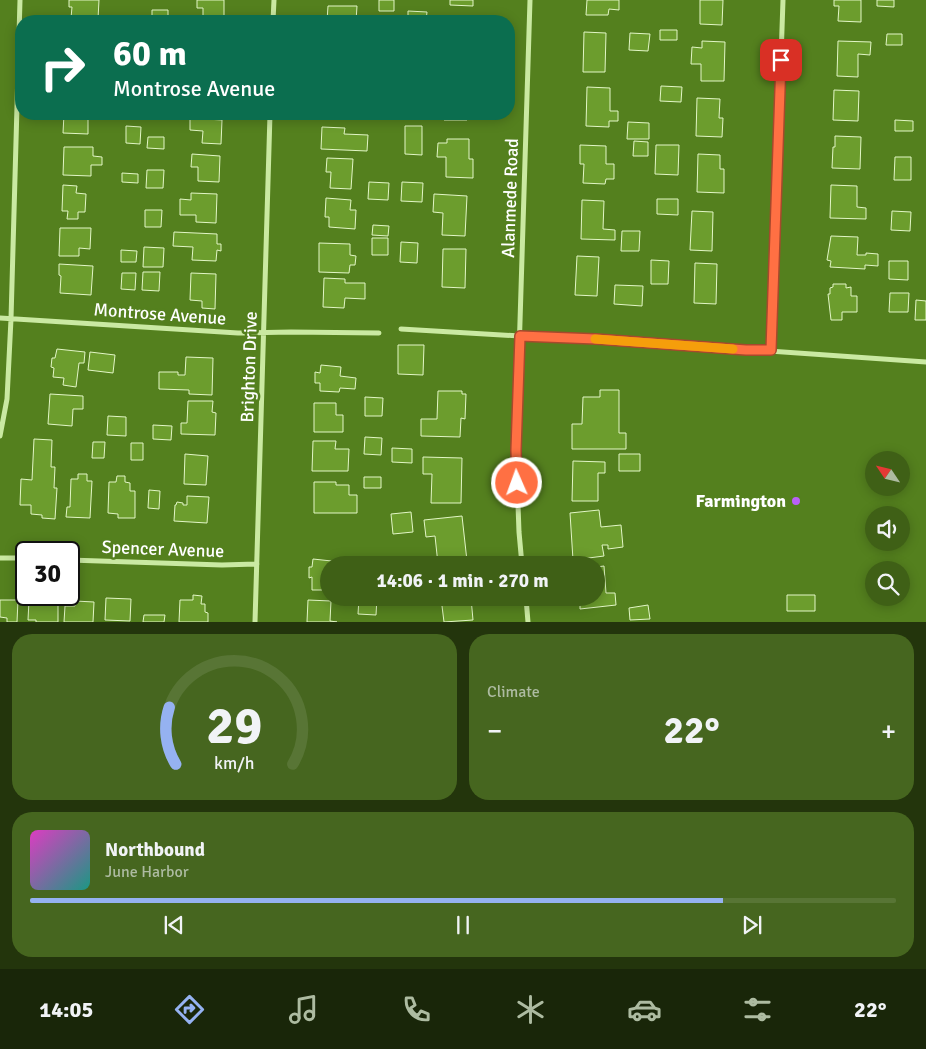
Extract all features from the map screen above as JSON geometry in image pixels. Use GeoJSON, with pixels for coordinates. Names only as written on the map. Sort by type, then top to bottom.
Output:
{"type":"FeatureCollection","features":[{"type":"Feature","properties":{"kind":"street"},"geometry":{"type":"LineString","coordinates":[[20,0],[20,15]]}},
{"type":"Feature","properties":{"kind":"street"},"geometry":{"type":"LineString","coordinates":[[273,15],[274,0]]}},
{"type":"Feature","properties":{"kind":"street","name":"Alanmede Road"},"geometry":{"type":"LineString","coordinates":[[521,556],[518,532],[516,450],[530,0]]}},
{"type":"Feature","properties":{"kind":"street"},"geometry":{"type":"LineString","coordinates":[[771,350],[783,0]]}},
{"type":"Feature","properties":{"kind":"street"},"geometry":{"type":"LineString","coordinates":[[0,436],[6,399],[11,319],[17,120]]}},
{"type":"Feature","properties":{"kind":"street","name":"Brighton Drive"},"geometry":{"type":"LineString","coordinates":[[255,622],[270,120]]}},
{"type":"Feature","properties":{"kind":"street","name":"Montrose Avenue"},"geometry":{"type":"LineString","coordinates":[[0,318],[238,333],[378,333]]}},
{"type":"Feature","properties":{"kind":"street"},"geometry":{"type":"LineString","coordinates":[[401,329],[596,339],[926,362]]}},
{"type":"Feature","properties":{"kind":"street"},"geometry":{"type":"LineString","coordinates":[[0,558],[15,558]]}},
{"type":"Feature","properties":{"kind":"street","name":"Spencer Avenue"},"geometry":{"type":"LineString","coordinates":[[80,560],[220,565],[257,564]]}},
{"type":"Feature","properties":{"kind":"street"},"geometry":{"type":"LineString","coordinates":[[527,606],[528,622]]}},
{"type":"Feature","properties":{"kind":"building"},"geometry":{"type":"Polygon","coordinates":[[[69,0],[99,0],[98,15],[71,15],[72,7],[69,7],[69,0]]]}},
{"type":"Feature","properties":{"kind":"building"},"geometry":{"type":"Polygon","coordinates":[[[197,0],[224,0],[224,15],[203,15],[203,8],[197,8],[197,0]]]}},
{"type":"Feature","properties":{"kind":"building"},"geometry":{"type":"Polygon","coordinates":[[[379,0],[394,0],[394,11],[379,11],[379,0]]]}},
{"type":"Feature","properties":{"kind":"building"},"geometry":{"type":"Polygon","coordinates":[[[450,0],[473,0],[473,6],[450,5],[450,0]]]}},
{"type":"Feature","properties":{"kind":"building"},"geometry":{"type":"Polygon","coordinates":[[[587,0],[619,0],[619,10],[609,9],[608,15],[586,15],[587,0]]]}},
{"type":"Feature","properties":{"kind":"building"},"geometry":{"type":"Polygon","coordinates":[[[700,0],[723,0],[722,25],[700,24],[700,0]]]}},
{"type":"Feature","properties":{"kind":"building"},"geometry":{"type":"Polygon","coordinates":[[[834,0],[861,0],[861,22],[838,21],[839,6],[834,6],[834,0]]]}},
{"type":"Feature","properties":{"kind":"building"},"geometry":{"type":"Polygon","coordinates":[[[877,0],[894,0],[894,7],[877,6],[877,0]]]}},
{"type":"Feature","properties":{"kind":"building"},"geometry":{"type":"Polygon","coordinates":[[[328,6],[357,6],[356,15],[327,15],[328,6]]]}},
{"type":"Feature","properties":{"kind":"building"},"geometry":{"type":"Polygon","coordinates":[[[152,10],[168,10],[168,15],[152,15],[152,10]]]}},
{"type":"Feature","properties":{"kind":"building"},"geometry":{"type":"Polygon","coordinates":[[[408,11],[427,12],[427,15],[408,15],[408,11]]]}},
{"type":"Feature","properties":{"kind":"building"},"geometry":{"type":"Polygon","coordinates":[[[660,30],[677,30],[677,40],[660,40],[660,30]]]}},
{"type":"Feature","properties":{"kind":"building"},"geometry":{"type":"Polygon","coordinates":[[[584,32],[606,33],[605,72],[583,72],[584,32]]]}},
{"type":"Feature","properties":{"kind":"building"},"geometry":{"type":"Polygon","coordinates":[[[630,33],[650,34],[648,51],[629,50],[630,33]]]}},
{"type":"Feature","properties":{"kind":"building"},"geometry":{"type":"Polygon","coordinates":[[[887,34],[902,34],[902,45],[886,45],[887,34]]]}},
{"type":"Feature","properties":{"kind":"building"},"geometry":{"type":"Polygon","coordinates":[[[702,41],[725,42],[724,81],[701,81],[701,64],[691,64],[692,47],[702,48],[702,41]]]}},
{"type":"Feature","properties":{"kind":"building"},"geometry":{"type":"Polygon","coordinates":[[[838,41],[871,42],[870,55],[858,54],[858,77],[837,76],[838,41]]]}},
{"type":"Feature","properties":{"kind":"building"},"geometry":{"type":"Polygon","coordinates":[[[661,86],[682,87],[681,102],[660,101],[661,86]]]}},
{"type":"Feature","properties":{"kind":"building"},"geometry":{"type":"Polygon","coordinates":[[[587,87],[610,88],[610,111],[618,111],[618,121],[609,121],[609,127],[586,126],[587,87]]]}},
{"type":"Feature","properties":{"kind":"building"},"geometry":{"type":"Polygon","coordinates":[[[834,90],[859,91],[858,121],[833,120],[834,90]]]}},
{"type":"Feature","properties":{"kind":"building"},"geometry":{"type":"Polygon","coordinates":[[[697,98],[720,99],[719,118],[723,118],[722,137],[696,136],[697,98]]]}},
{"type":"Feature","properties":{"kind":"building"},"geometry":{"type":"Polygon","coordinates":[[[64,120],[88,120],[88,134],[63,133],[64,120]]]}},
{"type":"Feature","properties":{"kind":"building"},"geometry":{"type":"Polygon","coordinates":[[[190,120],[222,120],[221,144],[202,143],[203,131],[190,130],[190,120]]]}},
{"type":"Feature","properties":{"kind":"building"},"geometry":{"type":"Polygon","coordinates":[[[895,120],[913,121],[913,131],[895,131],[895,120]]]}},
{"type":"Feature","properties":{"kind":"building"},"geometry":{"type":"Polygon","coordinates":[[[628,122],[649,123],[649,139],[627,139],[628,122]]]}},
{"type":"Feature","properties":{"kind":"building"},"geometry":{"type":"Polygon","coordinates":[[[126,126],[141,127],[140,144],[126,143],[126,126]]]}},
{"type":"Feature","properties":{"kind":"building"},"geometry":{"type":"Polygon","coordinates":[[[405,126],[422,126],[422,155],[405,154],[405,126]]]}},
{"type":"Feature","properties":{"kind":"building"},"geometry":{"type":"Polygon","coordinates":[[[322,127],[345,128],[344,134],[368,135],[367,151],[321,149],[322,127]]]}},
{"type":"Feature","properties":{"kind":"building"},"geometry":{"type":"Polygon","coordinates":[[[835,136],[861,137],[860,169],[832,168],[835,136]]]}},
{"type":"Feature","properties":{"kind":"building"},"geometry":{"type":"Polygon","coordinates":[[[148,137],[164,137],[164,149],[147,148],[148,137]]]}},
{"type":"Feature","properties":{"kind":"building"},"geometry":{"type":"Polygon","coordinates":[[[447,139],[469,139],[469,159],[473,159],[473,178],[446,177],[446,157],[437,157],[438,143],[447,143],[447,139]]]}},
{"type":"Feature","properties":{"kind":"building"},"geometry":{"type":"Polygon","coordinates":[[[634,141],[648,142],[648,156],[633,156],[634,141]]]}},
{"type":"Feature","properties":{"kind":"building"},"geometry":{"type":"Polygon","coordinates":[[[580,145],[606,146],[606,164],[614,164],[614,179],[606,179],[605,184],[583,183],[584,164],[580,164],[580,145]]]}},
{"type":"Feature","properties":{"kind":"building"},"geometry":{"type":"Polygon","coordinates":[[[656,145],[679,145],[678,175],[655,174],[656,145]]]}},
{"type":"Feature","properties":{"kind":"building"},"geometry":{"type":"Polygon","coordinates":[[[64,147],[93,147],[93,156],[102,157],[102,165],[91,165],[91,176],[63,175],[64,147]]]}},
{"type":"Feature","properties":{"kind":"building"},"geometry":{"type":"Polygon","coordinates":[[[192,154],[220,156],[219,182],[198,181],[198,167],[191,167],[192,154]]]}},
{"type":"Feature","properties":{"kind":"building"},"geometry":{"type":"Polygon","coordinates":[[[698,154],[720,155],[720,169],[724,169],[724,193],[697,192],[698,154]]]}},
{"type":"Feature","properties":{"kind":"building"},"geometry":{"type":"Polygon","coordinates":[[[895,157],[911,157],[911,180],[894,180],[895,157]]]}},
{"type":"Feature","properties":{"kind":"building"},"geometry":{"type":"Polygon","coordinates":[[[327,158],[353,159],[351,189],[330,188],[331,172],[326,172],[327,158]]]}},
{"type":"Feature","properties":{"kind":"building"},"geometry":{"type":"Polygon","coordinates":[[[147,170],[164,170],[163,188],[146,188],[147,170]]]}},
{"type":"Feature","properties":{"kind":"building"},"geometry":{"type":"Polygon","coordinates":[[[122,173],[138,174],[138,183],[122,182],[122,173]]]}},
{"type":"Feature","properties":{"kind":"building"},"geometry":{"type":"Polygon","coordinates":[[[369,182],[389,183],[388,200],[368,199],[369,182]]]}},
{"type":"Feature","properties":{"kind":"building"},"geometry":{"type":"Polygon","coordinates":[[[402,182],[423,183],[422,202],[401,201],[402,182]]]}},
{"type":"Feature","properties":{"kind":"building"},"geometry":{"type":"Polygon","coordinates":[[[63,185],[77,186],[76,193],[86,194],[85,212],[78,212],[78,219],[67,219],[68,211],[62,211],[63,185]]]}},
{"type":"Feature","properties":{"kind":"building"},"geometry":{"type":"Polygon","coordinates":[[[831,185],[857,186],[857,207],[866,208],[866,219],[830,218],[831,185]]]}},
{"type":"Feature","properties":{"kind":"building"},"geometry":{"type":"Polygon","coordinates":[[[191,193],[217,194],[216,223],[196,222],[196,215],[180,215],[180,199],[191,200],[191,193]]]}},
{"type":"Feature","properties":{"kind":"building"},"geometry":{"type":"Polygon","coordinates":[[[434,194],[467,196],[465,236],[442,235],[443,213],[433,212],[434,194]]]}},
{"type":"Feature","properties":{"kind":"building"},"geometry":{"type":"Polygon","coordinates":[[[326,198],[351,200],[350,210],[356,210],[355,229],[329,227],[329,217],[325,217],[326,198]]]}},
{"type":"Feature","properties":{"kind":"building"},"geometry":{"type":"Polygon","coordinates":[[[657,199],[678,199],[678,215],[657,214],[657,199]]]}},
{"type":"Feature","properties":{"kind":"building"},"geometry":{"type":"Polygon","coordinates":[[[582,200],[604,201],[603,229],[615,230],[615,240],[581,239],[582,200]]]}},
{"type":"Feature","properties":{"kind":"building"},"geometry":{"type":"Polygon","coordinates":[[[145,210],[162,210],[161,227],[145,227],[145,210]]]}},
{"type":"Feature","properties":{"kind":"building"},"geometry":{"type":"Polygon","coordinates":[[[692,211],[713,212],[712,251],[690,250],[692,211]]]}},
{"type":"Feature","properties":{"kind":"building"},"geometry":{"type":"Polygon","coordinates":[[[892,211],[911,212],[910,231],[891,230],[892,211]]]}},
{"type":"Feature","properties":{"kind":"building"},"geometry":{"type":"Polygon","coordinates":[[[373,225],[389,226],[388,236],[372,235],[373,225]]]}},
{"type":"Feature","properties":{"kind":"building"},"geometry":{"type":"Polygon","coordinates":[[[60,228],[91,228],[90,249],[79,248],[79,256],[59,256],[60,228]]]}},
{"type":"Feature","properties":{"kind":"building"},"geometry":{"type":"Polygon","coordinates":[[[622,231],[640,231],[639,251],[621,251],[622,231]]]}},
{"type":"Feature","properties":{"kind":"building"},"geometry":{"type":"Polygon","coordinates":[[[174,232],[217,234],[217,244],[221,244],[221,251],[217,250],[216,261],[192,260],[193,247],[173,246],[174,232]]]}},
{"type":"Feature","properties":{"kind":"building"},"geometry":{"type":"Polygon","coordinates":[[[831,236],[858,237],[857,255],[866,255],[866,253],[878,254],[878,266],[865,265],[865,269],[830,267],[831,261],[827,260],[831,236]]]}},
{"type":"Feature","properties":{"kind":"building"},"geometry":{"type":"Polygon","coordinates":[[[372,238],[388,238],[388,255],[372,255],[372,238]]]}},
{"type":"Feature","properties":{"kind":"building"},"geometry":{"type":"Polygon","coordinates":[[[401,242],[418,243],[417,263],[400,262],[401,242]]]}},
{"type":"Feature","properties":{"kind":"building"},"geometry":{"type":"Polygon","coordinates":[[[319,243],[350,244],[350,255],[356,256],[355,265],[350,265],[349,273],[319,272],[319,243]]]}},
{"type":"Feature","properties":{"kind":"building"},"geometry":{"type":"Polygon","coordinates":[[[144,247],[164,248],[163,267],[143,267],[144,247]]]}},
{"type":"Feature","properties":{"kind":"building"},"geometry":{"type":"Polygon","coordinates":[[[443,249],[466,249],[465,288],[442,287],[443,249]]]}},
{"type":"Feature","properties":{"kind":"building"},"geometry":{"type":"Polygon","coordinates":[[[121,250],[137,251],[136,262],[121,262],[121,250]]]}},
{"type":"Feature","properties":{"kind":"building"},"geometry":{"type":"Polygon","coordinates":[[[577,256],[599,257],[597,296],[575,295],[577,256]]]}},
{"type":"Feature","properties":{"kind":"building"},"geometry":{"type":"Polygon","coordinates":[[[651,260],[669,261],[668,284],[651,284],[651,260]]]}},
{"type":"Feature","properties":{"kind":"building"},"geometry":{"type":"Polygon","coordinates":[[[889,261],[908,261],[908,280],[889,279],[889,261]]]}},
{"type":"Feature","properties":{"kind":"building"},"geometry":{"type":"Polygon","coordinates":[[[695,263],[717,264],[716,304],[694,303],[695,263]]]}},
{"type":"Feature","properties":{"kind":"building"},"geometry":{"type":"Polygon","coordinates":[[[59,264],[93,266],[91,295],[60,293],[61,276],[59,275],[59,264]]]}},
{"type":"Feature","properties":{"kind":"building"},"geometry":{"type":"Polygon","coordinates":[[[143,272],[160,272],[159,291],[142,290],[143,272]]]}},
{"type":"Feature","properties":{"kind":"building"},"geometry":{"type":"Polygon","coordinates":[[[122,273],[136,273],[135,290],[121,289],[122,273]]]}},
{"type":"Feature","properties":{"kind":"building"},"geometry":{"type":"Polygon","coordinates":[[[191,273],[216,274],[215,309],[202,308],[202,301],[190,300],[191,273]]]}},
{"type":"Feature","properties":{"kind":"building"},"geometry":{"type":"Polygon","coordinates":[[[324,278],[345,279],[345,283],[365,283],[365,299],[345,298],[344,308],[323,307],[324,278]]]}},
{"type":"Feature","properties":{"kind":"building"},"geometry":{"type":"Polygon","coordinates":[[[833,284],[846,284],[846,288],[851,287],[851,296],[857,296],[857,312],[842,312],[842,320],[831,320],[828,294],[830,294],[830,288],[833,287],[833,284]]]}},
{"type":"Feature","properties":{"kind":"building"},"geometry":{"type":"Polygon","coordinates":[[[615,285],[643,286],[642,306],[614,304],[615,285]]]}},
{"type":"Feature","properties":{"kind":"building"},"geometry":{"type":"Polygon","coordinates":[[[890,293],[909,293],[908,312],[889,312],[890,293]]]}},
{"type":"Feature","properties":{"kind":"building"},"geometry":{"type":"Polygon","coordinates":[[[916,300],[926,301],[926,320],[915,320],[916,300]]]}},
{"type":"Feature","properties":{"kind":"building"},"geometry":{"type":"Polygon","coordinates":[[[398,345],[424,345],[423,375],[398,374],[398,345]]]}},
{"type":"Feature","properties":{"kind":"building"},"geometry":{"type":"Polygon","coordinates":[[[57,349],[85,352],[84,363],[79,363],[76,387],[63,385],[64,378],[53,377],[52,358],[55,358],[57,349]]]}},
{"type":"Feature","properties":{"kind":"building"},"geometry":{"type":"Polygon","coordinates":[[[90,352],[115,355],[113,373],[88,370],[90,352]]]}},
{"type":"Feature","properties":{"kind":"building"},"geometry":{"type":"Polygon","coordinates":[[[186,357],[213,358],[212,395],[189,394],[189,390],[159,389],[159,372],[178,372],[178,375],[185,375],[186,357]]]}},
{"type":"Feature","properties":{"kind":"building"},"geometry":{"type":"Polygon","coordinates":[[[321,365],[341,367],[340,376],[356,378],[355,389],[340,388],[339,392],[320,391],[320,383],[315,383],[315,372],[320,373],[321,365]]]}},
{"type":"Feature","properties":{"kind":"building"},"geometry":{"type":"Polygon","coordinates":[[[600,390],[619,390],[619,433],[626,433],[626,449],[572,449],[572,424],[582,424],[583,397],[600,397],[600,390]]]}},
{"type":"Feature","properties":{"kind":"building"},"geometry":{"type":"Polygon","coordinates":[[[438,391],[462,391],[462,394],[466,394],[465,419],[461,418],[460,437],[421,436],[421,419],[437,419],[438,391]]]}},
{"type":"Feature","properties":{"kind":"building"},"geometry":{"type":"Polygon","coordinates":[[[50,394],[83,396],[83,409],[73,409],[72,426],[48,424],[50,394]]]}},
{"type":"Feature","properties":{"kind":"building"},"geometry":{"type":"Polygon","coordinates":[[[365,397],[383,398],[382,416],[365,416],[365,397]]]}},
{"type":"Feature","properties":{"kind":"building"},"geometry":{"type":"Polygon","coordinates":[[[188,401],[213,401],[212,412],[216,413],[215,435],[181,434],[181,423],[187,423],[188,401]]]}},
{"type":"Feature","properties":{"kind":"building"},"geometry":{"type":"Polygon","coordinates":[[[314,403],[336,403],[336,415],[343,415],[343,432],[314,432],[314,403]]]}},
{"type":"Feature","properties":{"kind":"building"},"geometry":{"type":"Polygon","coordinates":[[[108,416],[126,417],[126,436],[107,435],[108,416]]]}},
{"type":"Feature","properties":{"kind":"building"},"geometry":{"type":"Polygon","coordinates":[[[153,425],[172,426],[171,440],[153,439],[153,425]]]}},
{"type":"Feature","properties":{"kind":"building"},"geometry":{"type":"Polygon","coordinates":[[[365,437],[382,438],[381,455],[364,454],[365,437]]]}},
{"type":"Feature","properties":{"kind":"building"},"geometry":{"type":"Polygon","coordinates":[[[34,439],[52,440],[51,467],[55,467],[54,488],[57,488],[55,519],[42,518],[42,515],[31,514],[31,505],[20,505],[21,479],[32,480],[34,439]]]}},
{"type":"Feature","properties":{"kind":"building"},"geometry":{"type":"Polygon","coordinates":[[[313,441],[336,441],[335,449],[349,449],[348,471],[312,471],[313,441]]]}},
{"type":"Feature","properties":{"kind":"building"},"geometry":{"type":"Polygon","coordinates":[[[93,442],[105,442],[104,458],[92,458],[93,442]]]}},
{"type":"Feature","properties":{"kind":"building"},"geometry":{"type":"Polygon","coordinates":[[[131,443],[143,443],[143,460],[131,460],[131,443]]]}},
{"type":"Feature","properties":{"kind":"building"},"geometry":{"type":"Polygon","coordinates":[[[392,448],[412,449],[412,463],[392,462],[392,448]]]}},
{"type":"Feature","properties":{"kind":"building"},"geometry":{"type":"Polygon","coordinates":[[[185,454],[208,456],[206,485],[184,484],[185,454]]]}},
{"type":"Feature","properties":{"kind":"building"},"geometry":{"type":"Polygon","coordinates":[[[619,454],[640,454],[640,471],[619,471],[619,454]]]}},
{"type":"Feature","properties":{"kind":"building"},"geometry":{"type":"Polygon","coordinates":[[[423,457],[462,458],[461,503],[431,503],[432,474],[423,474],[423,457]]]}},
{"type":"Feature","properties":{"kind":"building"},"geometry":{"type":"Polygon","coordinates":[[[573,461],[605,462],[605,473],[598,473],[598,501],[572,501],[573,461]]]}},
{"type":"Feature","properties":{"kind":"building"},"geometry":{"type":"Polygon","coordinates":[[[78,474],[87,474],[87,481],[92,481],[90,518],[66,517],[67,507],[70,507],[71,479],[78,479],[78,474]]]}},
{"type":"Feature","properties":{"kind":"building"},"geometry":{"type":"Polygon","coordinates":[[[117,476],[125,476],[125,482],[130,483],[130,491],[135,491],[135,518],[118,518],[118,514],[108,513],[109,482],[116,482],[117,476]]]}},
{"type":"Feature","properties":{"kind":"building"},"geometry":{"type":"Polygon","coordinates":[[[364,477],[381,477],[381,488],[364,488],[364,477]]]}},
{"type":"Feature","properties":{"kind":"building"},"geometry":{"type":"Polygon","coordinates":[[[314,482],[336,482],[336,485],[349,485],[349,495],[357,495],[357,513],[314,513],[314,482]]]}},
{"type":"Feature","properties":{"kind":"building"},"geometry":{"type":"Polygon","coordinates":[[[149,490],[160,491],[159,509],[148,508],[149,490]]]}},
{"type":"Feature","properties":{"kind":"building"},"geometry":{"type":"Polygon","coordinates":[[[187,496],[209,497],[207,523],[174,521],[175,505],[177,502],[187,505],[187,496]]]}},
{"type":"Feature","properties":{"kind":"building"},"geometry":{"type":"Polygon","coordinates":[[[599,510],[601,527],[621,525],[623,547],[608,549],[608,545],[602,545],[604,556],[573,556],[570,513],[599,510]]]}},
{"type":"Feature","properties":{"kind":"building"},"geometry":{"type":"Polygon","coordinates":[[[411,512],[413,532],[393,534],[391,514],[411,512]]]}},
{"type":"Feature","properties":{"kind":"building"},"geometry":{"type":"Polygon","coordinates":[[[462,516],[466,556],[437,556],[435,536],[426,537],[424,520],[462,516]]]}},
{"type":"Feature","properties":{"kind":"building"},"geometry":{"type":"Polygon","coordinates":[[[313,559],[320,560],[320,590],[312,590],[312,577],[309,578],[309,567],[312,567],[313,559]]]}},
{"type":"Feature","properties":{"kind":"building"},"geometry":{"type":"Polygon","coordinates":[[[605,580],[606,593],[615,593],[616,605],[580,609],[580,606],[605,606],[605,580]]]}},
{"type":"Feature","properties":{"kind":"building"},"geometry":{"type":"Polygon","coordinates":[[[193,595],[202,596],[201,604],[205,604],[208,622],[179,622],[180,600],[193,600],[193,595]]]}},
{"type":"Feature","properties":{"kind":"building"},"geometry":{"type":"Polygon","coordinates":[[[787,595],[815,595],[815,611],[787,611],[787,595]]]}},
{"type":"Feature","properties":{"kind":"building"},"geometry":{"type":"Polygon","coordinates":[[[106,598],[131,599],[130,621],[105,620],[106,598]]]}},
{"type":"Feature","properties":{"kind":"building"},"geometry":{"type":"Polygon","coordinates":[[[0,600],[15,600],[15,606],[18,606],[17,622],[7,622],[7,618],[0,617],[0,600]]]}},
{"type":"Feature","properties":{"kind":"building"},"geometry":{"type":"Polygon","coordinates":[[[308,600],[320,601],[320,606],[331,606],[330,621],[337,622],[307,622],[308,600]]]}},
{"type":"Feature","properties":{"kind":"building"},"geometry":{"type":"Polygon","coordinates":[[[80,601],[94,602],[93,622],[64,622],[65,606],[80,606],[80,601]]]}},
{"type":"Feature","properties":{"kind":"building"},"geometry":{"type":"Polygon","coordinates":[[[648,605],[650,619],[630,620],[629,608],[648,605]]]}},
{"type":"Feature","properties":{"kind":"building"},"geometry":{"type":"Polygon","coordinates":[[[29,606],[58,606],[58,622],[28,620],[29,606]]]}},
{"type":"Feature","properties":{"kind":"building"},"geometry":{"type":"Polygon","coordinates":[[[358,606],[377,606],[376,615],[358,614],[358,606]]]}},
{"type":"Feature","properties":{"kind":"building"},"geometry":{"type":"Polygon","coordinates":[[[442,606],[472,606],[473,620],[444,622],[442,606]]]}},
{"type":"Feature","properties":{"kind":"building"},"geometry":{"type":"Polygon","coordinates":[[[144,615],[165,615],[164,622],[143,622],[144,615]]]}},
{"type":"Feature","properties":{"kind":"slow traffic"},"geometry":{"type":"LineString","coordinates":[[595,339],[733,349]]}},
{"type":"Feature","properties":{"kind":"place","name":"Farmington"},"geometry":{"type":"Point","coordinates":[796,501]}},
{"type":"Feature","properties":{"kind":"route"},"geometry":{"type":"LineString","coordinates":[[517,483],[516,450],[520,336],[771,350],[781,60]]}}]}
